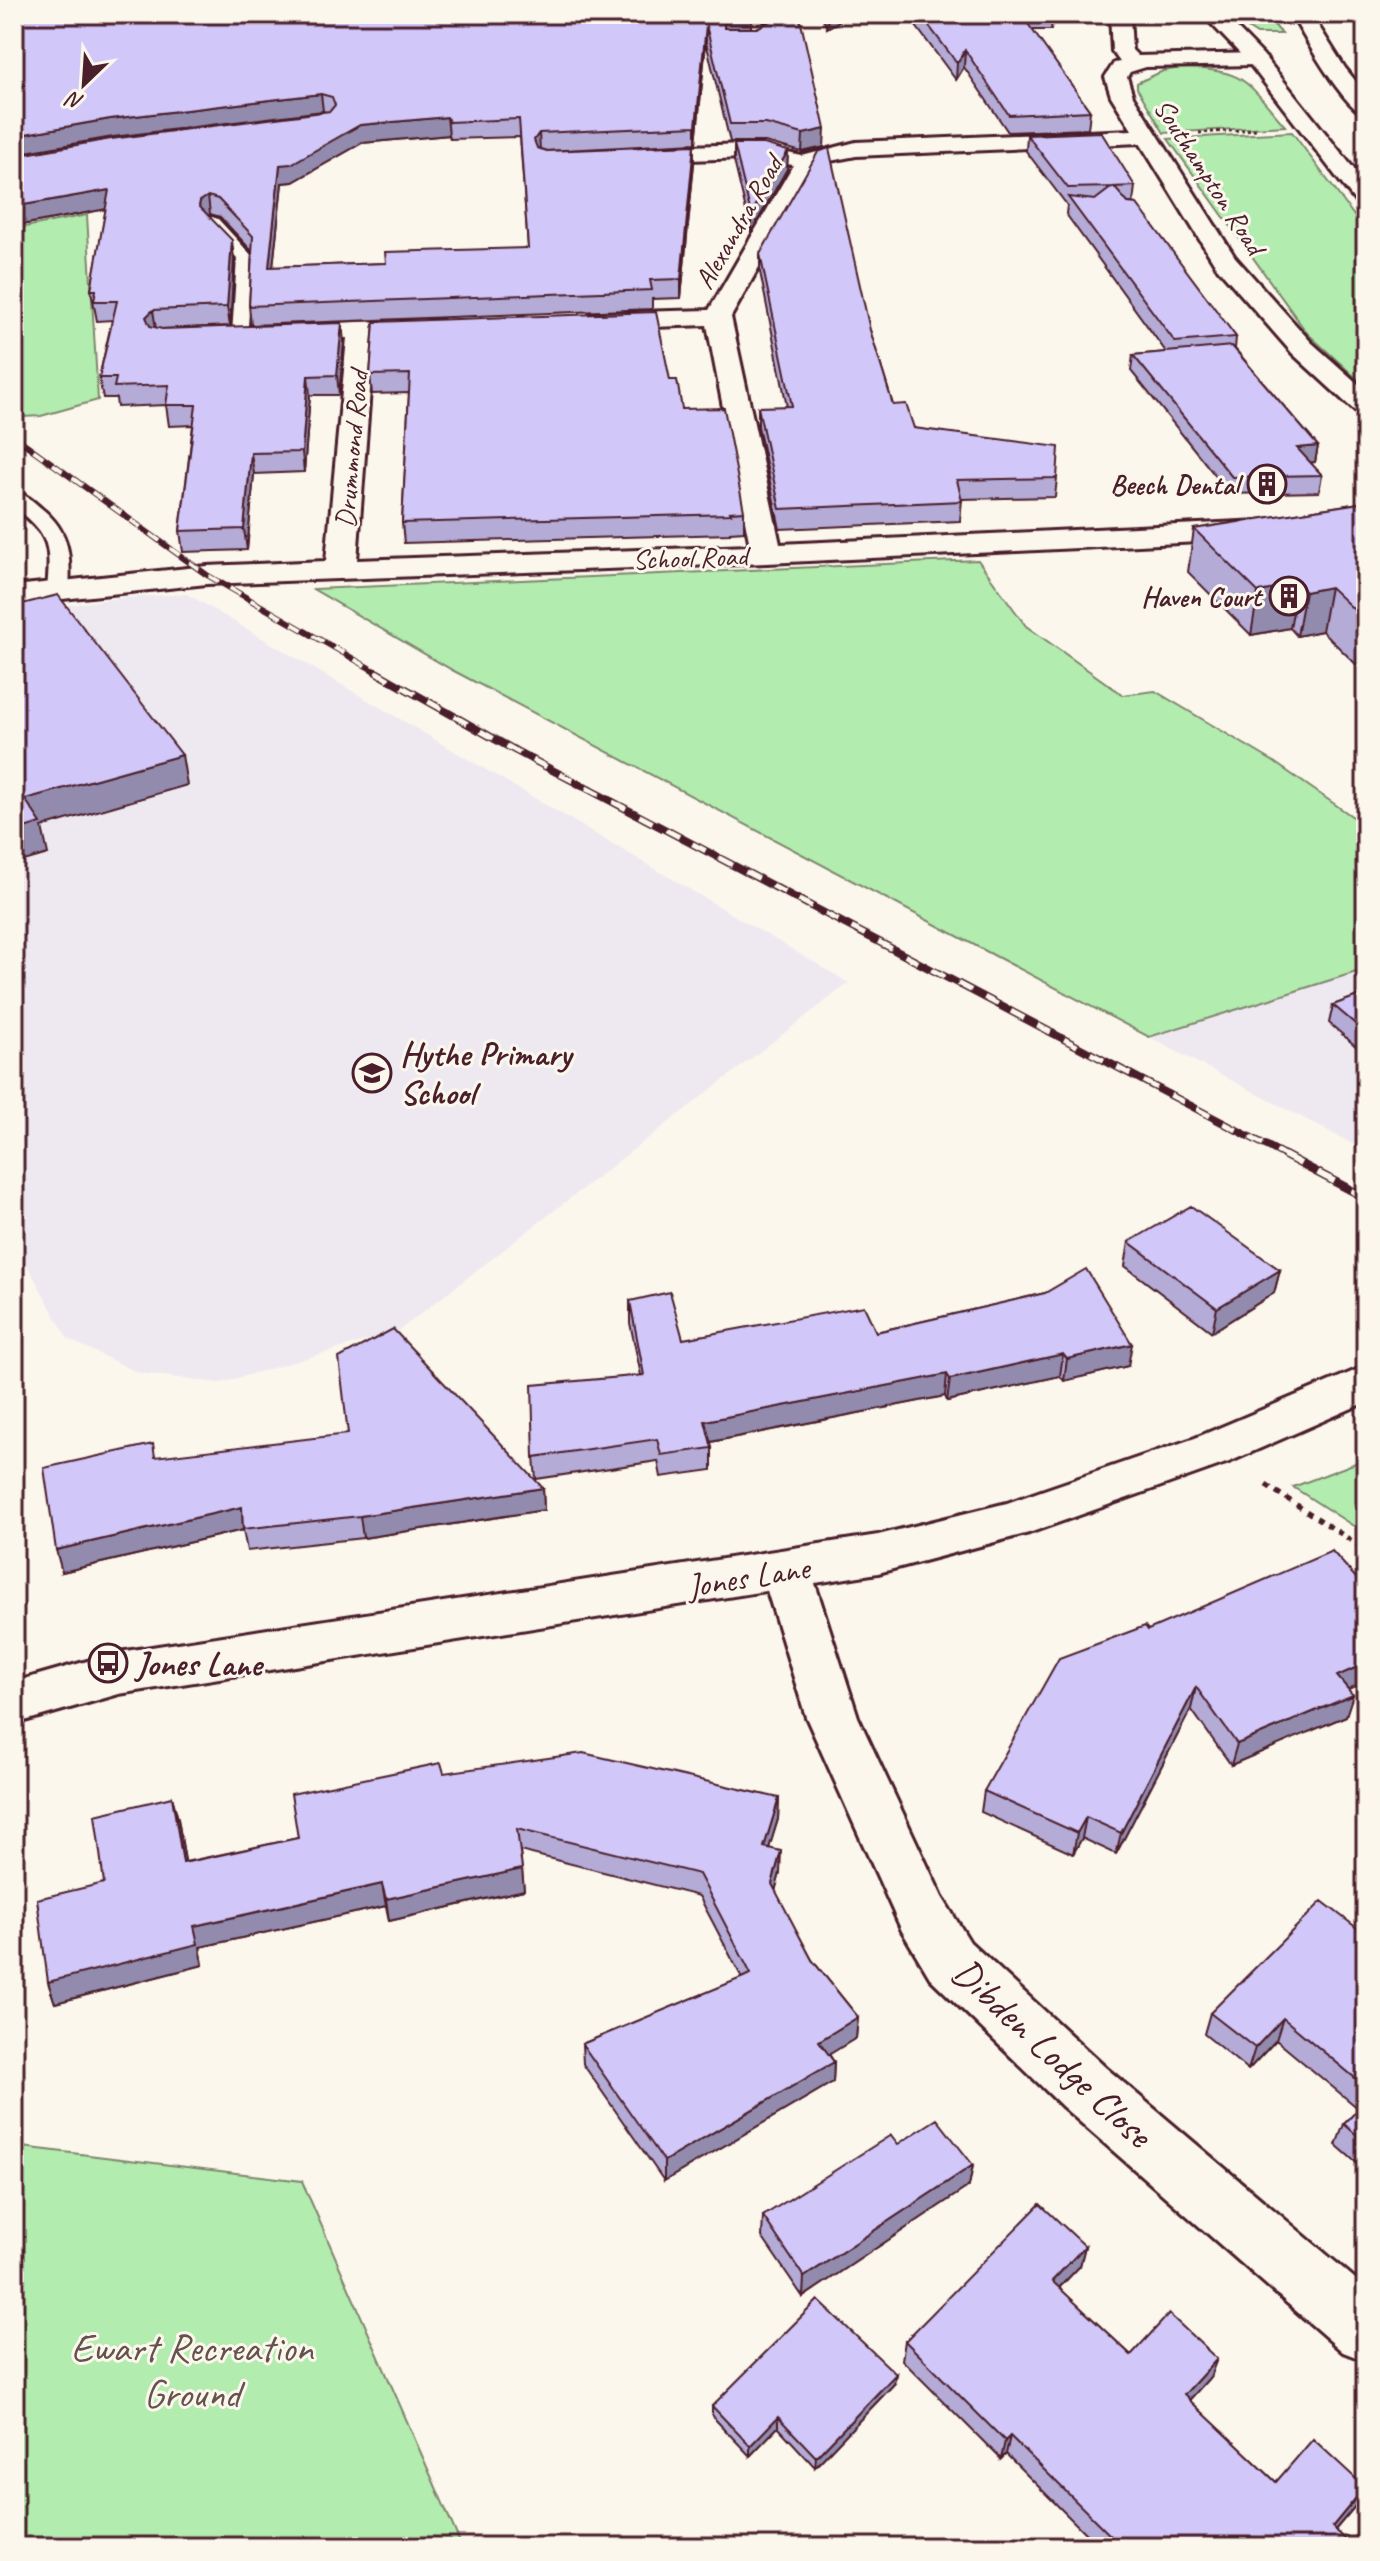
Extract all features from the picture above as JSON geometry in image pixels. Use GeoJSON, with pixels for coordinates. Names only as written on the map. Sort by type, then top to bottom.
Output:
{"type":"FeatureCollection","features":[{"type":"Feature","properties":{"kind":"street"},"geometry":{"type":"LineString","coordinates":[[14,22],[28,14]]}},
{"type":"Feature","properties":{"kind":"street"},"geometry":{"type":"LineString","coordinates":[[1120,14],[1122,51],[1132,63]]}},
{"type":"Feature","properties":{"kind":"street"},"geometry":{"type":"LineString","coordinates":[[1212,14],[1256,59],[1366,200]]}},
{"type":"Feature","properties":{"kind":"street"},"geometry":{"type":"LineString","coordinates":[[1301,14],[1336,71],[1364,102]]}},
{"type":"Feature","properties":{"kind":"street"},"geometry":{"type":"LineString","coordinates":[[14,22],[48,25]]}},
{"type":"Feature","properties":{"kind":"street","name":"Southampton Road"},"geometry":{"type":"LineString","coordinates":[[1256,59],[1132,63],[1122,68],[1116,77],[1118,87],[1225,261],[1302,348],[1366,406]]}},
{"type":"Feature","properties":{"kind":"street","name":"Alexandra Road"},"geometry":{"type":"LineString","coordinates":[[767,554],[718,317],[801,175],[805,163],[818,156],[856,149],[1148,136]]}},
{"type":"Feature","properties":{"kind":"street"},"geometry":{"type":"LineString","coordinates":[[606,156],[745,151],[765,152],[805,163]]}},
{"type":"Feature","properties":{"kind":"street"},"geometry":{"type":"LineString","coordinates":[[572,322],[718,317]]}},
{"type":"Feature","properties":{"kind":"street"},"geometry":{"type":"LineString","coordinates":[[211,336],[455,327]]}},
{"type":"Feature","properties":{"kind":"street","name":"Drummond Road"},"geometry":{"type":"LineString","coordinates":[[341,569],[361,330]]}},
{"type":"Feature","properties":{"kind":"street","name":"School Road"},"geometry":{"type":"LineString","coordinates":[[14,595],[207,575],[767,554],[1366,525]]}},
{"type":"Feature","properties":{"kind":"street","name":"Jones Lane"},"geometry":{"type":"LineString","coordinates":[[14,1703],[119,1673],[786,1571],[878,1554],[1012,1520],[1212,1450],[1366,1383]]}},
{"type":"Feature","properties":{"kind":"street","name":"Dibden Lodge Close"},"geometry":{"type":"LineString","coordinates":[[786,1571],[832,1717],[922,1914],[950,1960],[1084,2087],[1366,2329]]}},
{"type":"Feature","properties":{"kind":"lane"},"geometry":{"type":"LineString","coordinates":[[731,40],[759,38],[764,34],[749,14]]}},
{"type":"Feature","properties":{"kind":"lane"},"geometry":{"type":"LineString","coordinates":[[212,222],[245,257],[241,335]]}},
{"type":"Feature","properties":{"kind":"lane"},"geometry":{"type":"LineString","coordinates":[[14,497],[50,523],[58,537],[61,558],[58,590]]}},
{"type":"Feature","properties":{"kind":"path"},"geometry":{"type":"LineString","coordinates":[[1212,1450],[1366,1550]]}},
{"type":"Feature","properties":{"kind":"shaded area","name":"Hythe Primary School"},"geometry":{"type":"Polygon","coordinates":[[[187,594],[849,983],[397,1332],[220,1383],[139,1373],[68,1339],[14,1241],[14,613],[118,598],[187,594]]]}},
{"type":"Feature","properties":{"kind":"shaded area"},"geometry":{"type":"Polygon","coordinates":[[[1366,969],[1366,1151],[1149,1037],[1366,969]]]}},
{"type":"Feature","properties":{"kind":"green space"},"geometry":{"type":"Polygon","coordinates":[[[1226,14],[1265,14],[1282,34],[1257,34],[1226,14]]]}},
{"type":"Feature","properties":{"kind":"green space"},"geometry":{"type":"Polygon","coordinates":[[[1181,68],[1219,71],[1242,80],[1285,126],[1164,133],[1137,83],[1163,71],[1181,68]]]}},
{"type":"Feature","properties":{"kind":"green space"},"geometry":{"type":"Polygon","coordinates":[[[1292,132],[1366,232],[1366,387],[1307,333],[1168,139],[1292,132]]]}},
{"type":"Feature","properties":{"kind":"green space"},"geometry":{"type":"Polygon","coordinates":[[[87,215],[98,400],[41,416],[22,417],[14,410],[14,229],[87,215]]]}},
{"type":"Feature","properties":{"kind":"green space"},"geometry":{"type":"Polygon","coordinates":[[[978,560],[1026,626],[1123,695],[1155,691],[1274,762],[1366,826],[1366,969],[1149,1037],[454,671],[313,589],[978,560]]]}},
{"type":"Feature","properties":{"kind":"green space"},"geometry":{"type":"Polygon","coordinates":[[[1366,1459],[1366,1534],[1293,1487],[1366,1459]]]}},
{"type":"Feature","properties":{"kind":"green space","name":"Ewart Recreation Ground"},"geometry":{"type":"Polygon","coordinates":[[[14,2146],[302,2181],[462,2547],[14,2547],[14,2146]]]}},
{"type":"Feature","properties":{"kind":"building"},"geometry":{"type":"Polygon","coordinates":[[[71,14],[751,14],[724,18],[724,28],[757,28],[773,20],[772,14],[799,14],[825,129],[803,134],[766,124],[730,124],[706,25],[696,126],[539,133],[534,140],[537,148],[547,151],[694,145],[681,279],[650,280],[652,290],[249,306],[253,236],[218,199],[208,196],[200,201],[199,206],[232,240],[227,307],[153,310],[146,317],[150,326],[162,329],[342,323],[337,375],[308,376],[302,452],[251,453],[244,529],[180,531],[196,405],[166,405],[169,385],[114,387],[116,378],[99,378],[117,301],[94,301],[96,290],[91,290],[109,190],[18,206],[14,202],[14,156],[111,139],[330,111],[335,105],[332,97],[321,94],[110,119],[14,136],[14,17],[71,14]],[[447,117],[360,125],[291,164],[280,165],[269,267],[386,263],[385,252],[528,248],[519,119],[449,122],[447,117]]]}},
{"type":"Feature","properties":{"kind":"building"},"geometry":{"type":"Polygon","coordinates":[[[920,14],[1021,14],[1090,111],[1009,115],[965,50],[957,63],[920,14]]]}},
{"type":"Feature","properties":{"kind":"building"},"geometry":{"type":"Polygon","coordinates":[[[1101,132],[1135,186],[1114,187],[1128,203],[1137,204],[1236,337],[1175,342],[1068,197],[1095,200],[1112,187],[1068,188],[1027,135],[1101,132]]]}},
{"type":"Feature","properties":{"kind":"building"},"geometry":{"type":"Polygon","coordinates":[[[734,144],[764,144],[788,151],[751,214],[734,144]]]}},
{"type":"Feature","properties":{"kind":"building"},"geometry":{"type":"Polygon","coordinates":[[[829,148],[870,330],[893,405],[906,404],[914,428],[1059,447],[1057,478],[957,480],[962,501],[780,509],[758,407],[792,406],[760,254],[818,152],[829,148]]]}},
{"type":"Feature","properties":{"kind":"building"},"geometry":{"type":"Polygon","coordinates":[[[656,312],[670,380],[677,380],[682,409],[724,408],[744,511],[731,514],[402,523],[410,374],[370,375],[374,322],[656,312]]]}},
{"type":"Feature","properties":{"kind":"building"},"geometry":{"type":"Polygon","coordinates":[[[1232,346],[1318,446],[1297,448],[1322,475],[1232,477],[1133,355],[1232,346]]]}},
{"type":"Feature","properties":{"kind":"building"},"geometry":{"type":"Polygon","coordinates":[[[1366,502],[1366,621],[1330,587],[1305,592],[1298,585],[1258,592],[1194,529],[1366,502]]]}},
{"type":"Feature","properties":{"kind":"building"},"geometry":{"type":"Polygon","coordinates":[[[58,595],[182,755],[25,799],[41,823],[14,831],[14,606],[58,595]]]}},
{"type":"Feature","properties":{"kind":"building"},"geometry":{"type":"Polygon","coordinates":[[[1366,993],[1366,1033],[1333,1005],[1366,993]]]}},
{"type":"Feature","properties":{"kind":"building"},"geometry":{"type":"Polygon","coordinates":[[[1191,1206],[1280,1270],[1217,1308],[1129,1242],[1191,1206]]]}},
{"type":"Feature","properties":{"kind":"building"},"geometry":{"type":"Polygon","coordinates":[[[1086,1269],[1132,1344],[1067,1359],[1063,1354],[950,1379],[947,1374],[705,1421],[712,1448],[661,1455],[657,1439],[534,1457],[532,1385],[644,1375],[630,1301],[670,1292],[683,1339],[864,1306],[876,1332],[1045,1293],[1086,1269]]]}},
{"type":"Feature","properties":{"kind":"building"},"geometry":{"type":"Polygon","coordinates":[[[393,1329],[543,1488],[360,1516],[243,1529],[242,1507],[56,1550],[44,1468],[153,1444],[155,1457],[348,1434],[339,1358],[393,1329]]]}},
{"type":"Feature","properties":{"kind":"building"},"geometry":{"type":"Polygon","coordinates":[[[1332,1551],[1366,1589],[1366,1663],[1337,1676],[1353,1695],[1237,1744],[1196,1687],[1121,1833],[1086,1817],[1077,1833],[984,1791],[1059,1658],[1145,1626],[1148,1630],[1332,1551]]]}},
{"type":"Feature","properties":{"kind":"building"},"geometry":{"type":"Polygon","coordinates":[[[583,1753],[779,1798],[764,1847],[781,1851],[772,1884],[812,1960],[858,2017],[819,2041],[834,2062],[664,2161],[582,2044],[751,1974],[699,1874],[517,1829],[522,1869],[386,1899],[382,1884],[194,1926],[198,1944],[48,1982],[37,1899],[104,1883],[95,1815],[172,1797],[183,1863],[298,1838],[291,1794],[441,1763],[444,1773],[583,1753]]]}},
{"type":"Feature","properties":{"kind":"building"},"geometry":{"type":"Polygon","coordinates":[[[1322,1901],[1366,1935],[1366,2087],[1283,2018],[1255,2048],[1210,2013],[1322,1901]]]}},
{"type":"Feature","properties":{"kind":"building"},"geometry":{"type":"Polygon","coordinates":[[[1366,2101],[1366,2143],[1344,2124],[1366,2101]]]}},
{"type":"Feature","properties":{"kind":"building"},"geometry":{"type":"Polygon","coordinates":[[[937,2119],[973,2165],[804,2277],[763,2216],[891,2135],[898,2144],[937,2119]]]}},
{"type":"Feature","properties":{"kind":"building"},"geometry":{"type":"Polygon","coordinates":[[[1040,2204],[1085,2246],[1052,2281],[1131,2355],[1169,2314],[1217,2359],[1184,2395],[1276,2482],[1313,2439],[1365,2487],[1332,2527],[1354,2547],[1122,2547],[1010,2436],[1005,2441],[905,2341],[1040,2204]]]}},
{"type":"Feature","properties":{"kind":"building"},"geometry":{"type":"Polygon","coordinates":[[[818,2300],[896,2374],[816,2457],[778,2417],[750,2446],[712,2406],[818,2300]]]}},
{"type":"Feature","properties":{"kind":"railway"},"geometry":{"type":"LineString","coordinates":[[14,436],[207,575],[380,674]]}},
{"type":"Feature","properties":{"kind":"railway"},"geometry":{"type":"LineString","coordinates":[[376,672],[516,751],[1288,1157]]}},
{"type":"Feature","properties":{"kind":"railway"},"geometry":{"type":"LineString","coordinates":[[1284,1155],[1366,1198]]}},
{"type":"Feature","properties":{"kind":"place","name":"Beech Dental"},"geometry":{"type":"Point","coordinates":[1267,484]}},
{"type":"Feature","properties":{"kind":"place","name":"Haven Court"},"geometry":{"type":"Point","coordinates":[1289,596]}},
{"type":"Feature","properties":{"kind":"place","name":"Hythe Primary School"},"geometry":{"type":"Point","coordinates":[372,1073]}},
{"type":"Feature","properties":{"kind":"place","name":"Jones Lane"},"geometry":{"type":"Point","coordinates":[108,1663]}}]}
